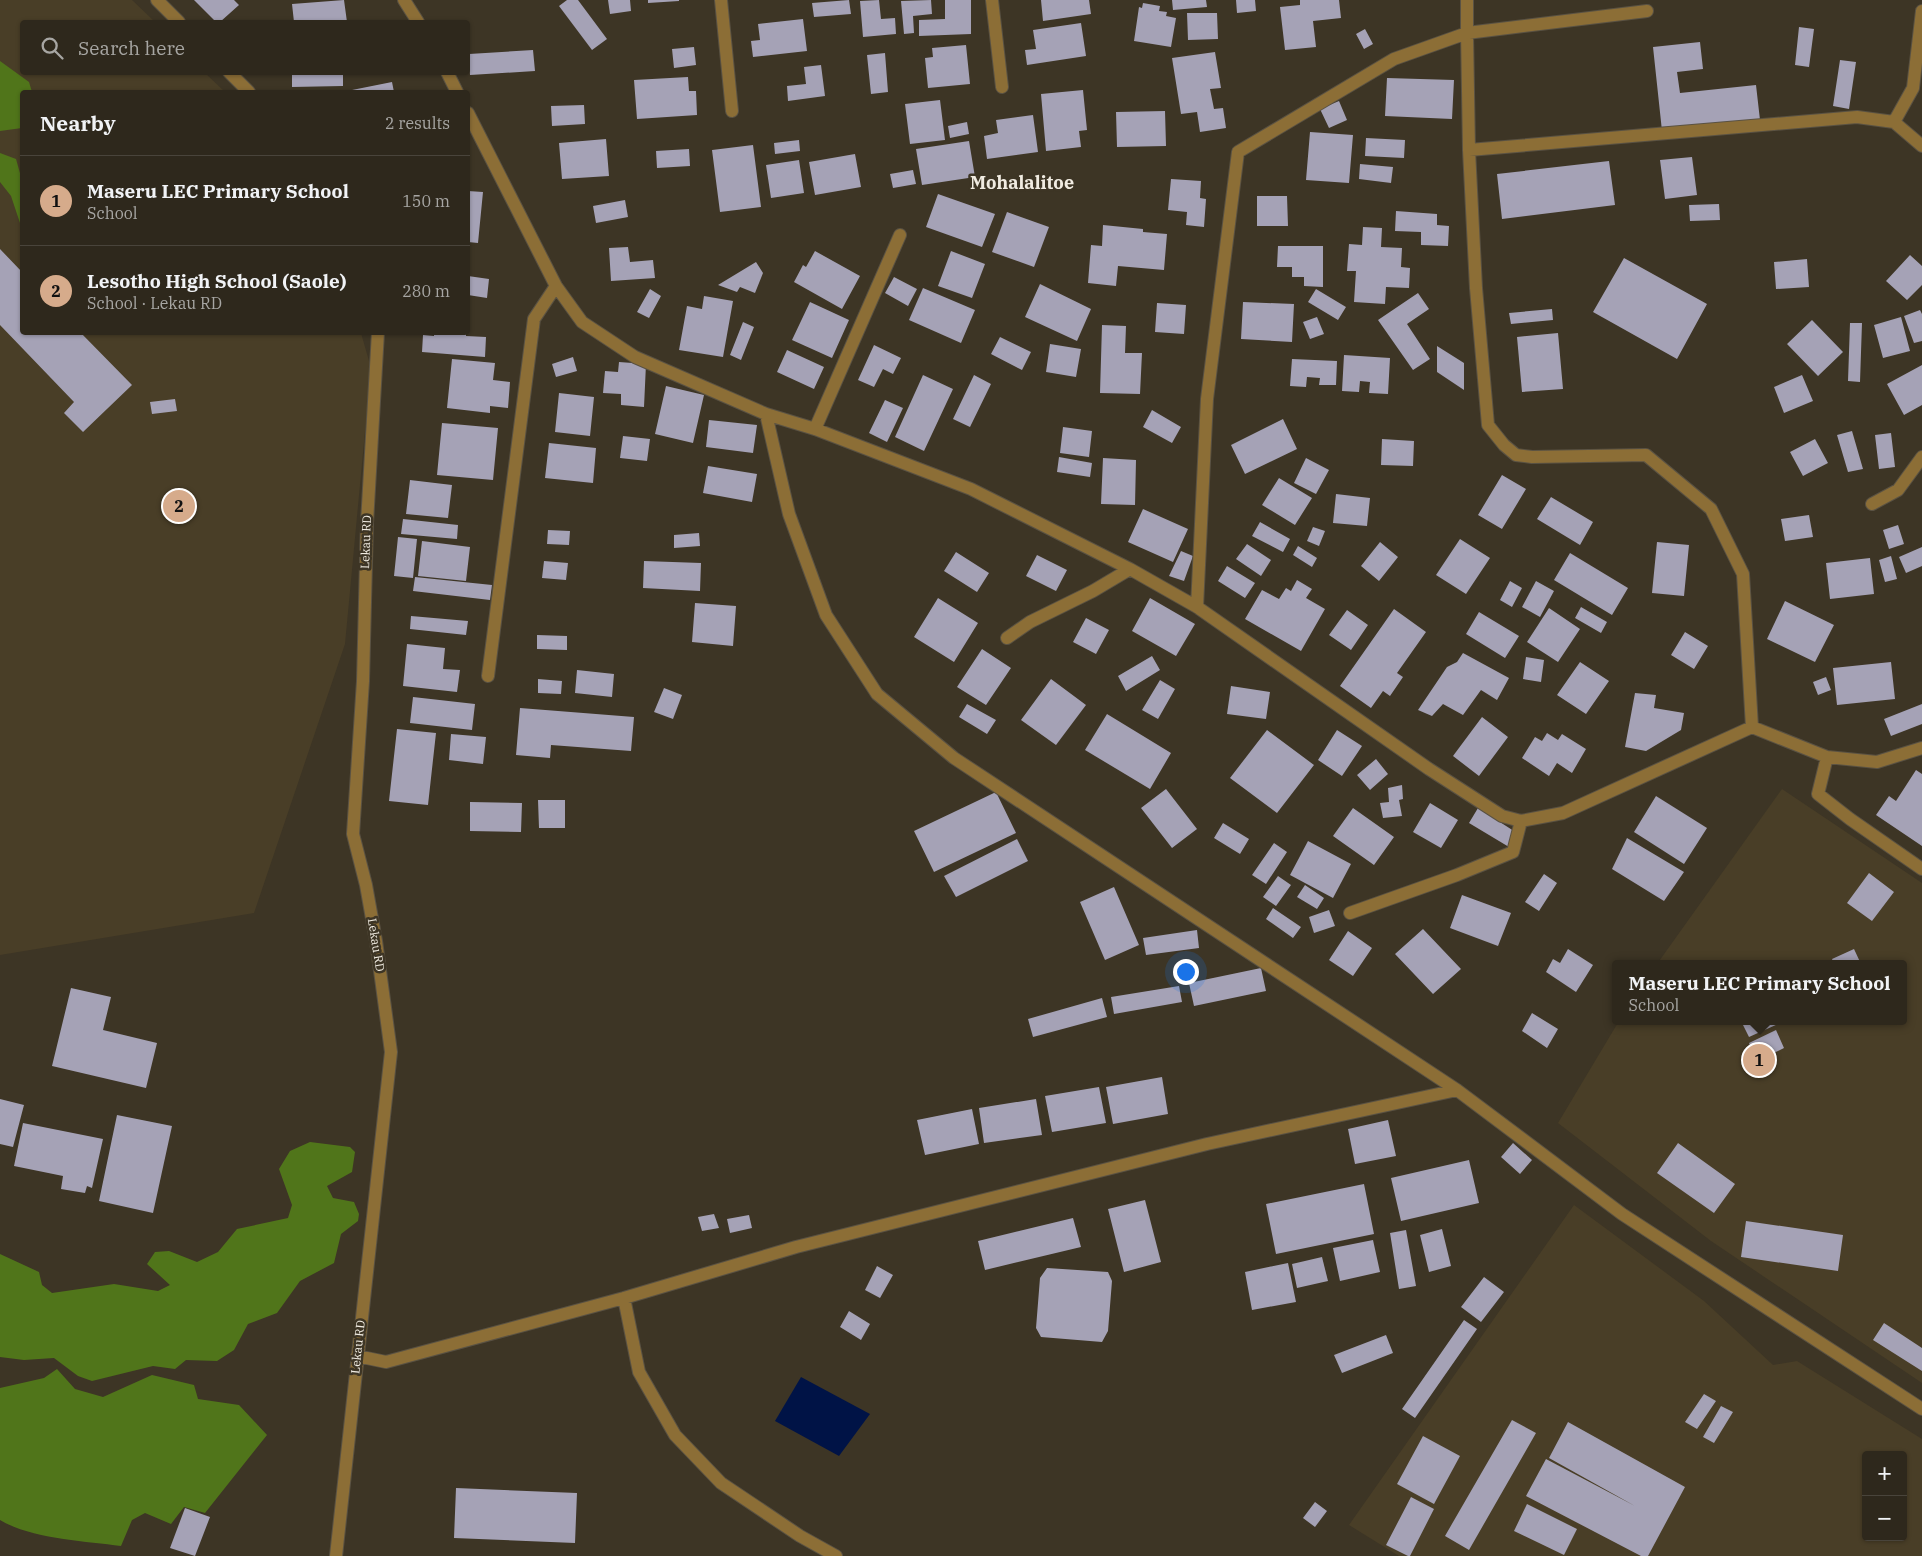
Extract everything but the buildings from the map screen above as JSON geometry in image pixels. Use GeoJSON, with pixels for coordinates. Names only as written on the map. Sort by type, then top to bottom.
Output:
{"type":"FeatureCollection","features":[{"type":"Feature","properties":{"kind":"street"},"geometry":{"type":"LineString","coordinates":[[157,0],[177,20]]}},
{"type":"Feature","properties":{"kind":"street"},"geometry":{"type":"LineString","coordinates":[[404,0],[417,20]]}},
{"type":"Feature","properties":{"kind":"street"},"geometry":{"type":"LineString","coordinates":[[721,0],[732,111]]}},
{"type":"Feature","properties":{"kind":"street"},"geometry":{"type":"LineString","coordinates":[[992,0],[1002,88]]}},
{"type":"Feature","properties":{"kind":"street"},"geometry":{"type":"LineString","coordinates":[[1467,0],[1469,150],[1476,288],[1488,425],[1504,445],[1516,455],[1532,457],[1646,456],[1711,509],[1743,574],[1752,727]]}},
{"type":"Feature","properties":{"kind":"street"},"geometry":{"type":"LineString","coordinates":[[1197,607],[1207,399],[1238,152],[1394,59],[1467,33],[1647,11]]}},
{"type":"Feature","properties":{"kind":"street"},"geometry":{"type":"LineString","coordinates":[[1894,122],[1918,88],[1922,11]]}},
{"type":"Feature","properties":{"kind":"street"},"geometry":{"type":"LineString","coordinates":[[232,75],[247,90]]}},
{"type":"Feature","properties":{"kind":"street"},"geometry":{"type":"LineString","coordinates":[[448,75],[456,90]]}},
{"type":"Feature","properties":{"kind":"street"},"geometry":{"type":"LineString","coordinates":[[470,117],[556,286],[582,322],[635,357],[766,414],[815,429],[971,489],[1130,568],[1197,607],[1429,769],[1502,816],[1521,821],[1562,813],[1752,727],[1827,757],[1877,762],[1922,748]]}},
{"type":"Feature","properties":{"kind":"street"},"geometry":{"type":"LineString","coordinates":[[1469,150],[1857,117],[1894,122],[1922,146]]}},
{"type":"Feature","properties":{"kind":"street"},"geometry":{"type":"LineString","coordinates":[[815,429],[900,235]]}},
{"type":"Feature","properties":{"kind":"street"},"geometry":{"type":"LineString","coordinates":[[488,676],[534,319],[556,286]]}},
{"type":"Feature","properties":{"kind":"street","name":"Lekau RD"},"geometry":{"type":"LineString","coordinates":[[336,1556],[391,1052],[376,941],[366,885],[353,834],[363,681],[366,523],[378,335]]}},
{"type":"Feature","properties":{"kind":"street"},"geometry":{"type":"LineString","coordinates":[[766,414],[789,514],[826,615],[877,694],[954,758],[1457,1090],[1622,1214],[1922,1409]]}},
{"type":"Feature","properties":{"kind":"street"},"geometry":{"type":"LineString","coordinates":[[1872,504],[1898,490],[1922,457]]}},
{"type":"Feature","properties":{"kind":"street"},"geometry":{"type":"LineString","coordinates":[[1007,638],[1030,622],[1093,591],[1130,568]]}},
{"type":"Feature","properties":{"kind":"street"},"geometry":{"type":"LineString","coordinates":[[1827,757],[1818,794],[1850,820],[1922,869]]}},
{"type":"Feature","properties":{"kind":"street"},"geometry":{"type":"LineString","coordinates":[[1350,913],[1430,885],[1513,852],[1521,821]]}},
{"type":"Feature","properties":{"kind":"street"},"geometry":{"type":"LineString","coordinates":[[357,1356],[386,1362],[624,1298],[768,1254],[921,1215],[1207,1144],[1457,1090]]}},
{"type":"Feature","properties":{"kind":"street"},"geometry":{"type":"LineString","coordinates":[[624,1298],[639,1372],[675,1435],[721,1483],[800,1536],[836,1556]]}},
{"type":"Feature","properties":{"kind":"shaded area"},"geometry":{"type":"Polygon","coordinates":[[[0,0],[132,0],[153,20],[20,20],[20,75],[207,75],[223,90],[20,90],[20,335],[362,335],[371,368],[345,644],[254,913],[0,955],[0,0]]]}},
{"type":"Feature","properties":{"kind":"shaded area"},"geometry":{"type":"Polygon","coordinates":[[[1782,789],[1922,883],[1922,1383],[1711,1241],[1558,1123],[1617,1025],[1907,1025],[1907,960],[1660,960],[1782,789]]]}},
{"type":"Feature","properties":{"kind":"shaded area"},"geometry":{"type":"Polygon","coordinates":[[[1574,1205],[1704,1301],[1773,1365],[1797,1361],[1922,1439],[1922,1556],[1399,1556],[1349,1525],[1574,1205]]]}},
{"type":"Feature","properties":{"kind":"shaded area"},"geometry":{"type":"Polygon","coordinates":[[[801,1377],[870,1414],[839,1456],[775,1421],[801,1377]]]}},
{"type":"Feature","properties":{"kind":"green space"},"geometry":{"type":"Polygon","coordinates":[[[0,61],[29,82],[31,90],[20,90],[20,128],[0,131],[0,61]]]}},
{"type":"Feature","properties":{"kind":"green space"},"geometry":{"type":"Polygon","coordinates":[[[0,153],[16,159],[20,173],[20,223],[11,196],[0,182],[0,153]]]}},
{"type":"Feature","properties":{"kind":"green space"},"geometry":{"type":"Polygon","coordinates":[[[310,1142],[350,1147],[355,1152],[352,1172],[327,1186],[333,1198],[354,1202],[359,1214],[358,1221],[341,1234],[334,1263],[300,1281],[277,1313],[248,1324],[234,1350],[217,1361],[186,1360],[175,1369],[153,1366],[92,1381],[78,1376],[54,1358],[24,1360],[0,1357],[0,1254],[39,1272],[42,1285],[52,1293],[114,1284],[158,1291],[170,1285],[147,1264],[155,1252],[169,1251],[197,1262],[218,1252],[237,1229],[288,1218],[292,1205],[279,1169],[290,1151],[310,1142]]]}},
{"type":"Feature","properties":{"kind":"green space"},"geometry":{"type":"Polygon","coordinates":[[[57,1369],[75,1389],[103,1397],[152,1375],[194,1385],[198,1399],[239,1405],[267,1435],[205,1513],[184,1507],[171,1524],[145,1513],[132,1520],[121,1546],[59,1538],[27,1531],[0,1520],[0,1388],[44,1378],[57,1369]]]}},
{"type":"Feature","properties":{"kind":"place","name":"Lesotho High School (Saole)"},"geometry":{"type":"Point","coordinates":[179,506]}},
{"type":"Feature","properties":{"kind":"place","name":"Maseru LEC Primary School"},"geometry":{"type":"Point","coordinates":[1759,1060]}},
{"type":"Feature","properties":{"kind":"district","name":"Mohalalitoe"},"geometry":{"type":"Point","coordinates":[1022,183]}}]}
